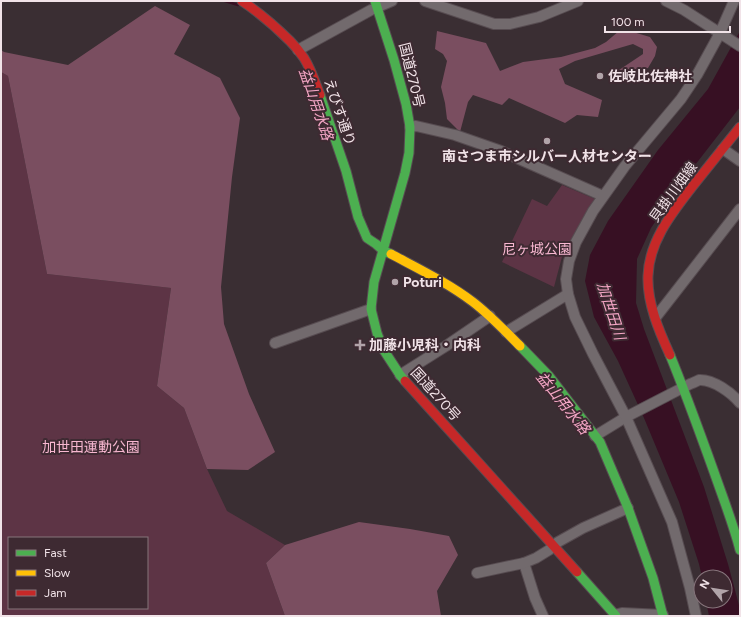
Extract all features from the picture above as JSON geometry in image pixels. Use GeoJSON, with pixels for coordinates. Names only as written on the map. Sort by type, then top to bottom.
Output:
{"type":"FeatureCollection","features":[{"type":"Feature","properties":{"kind":"main road","name":"えびす通り"},"geometry":{"type":"LineString","coordinates":[[242,1],[276,27],[298,50],[313,75],[346,171],[358,217],[367,238],[384,251],[428,273],[444,283],[473,302],[490,316],[549,376],[600,442],[628,508],[653,578],[663,615]]}},
{"type":"Feature","properties":{"kind":"main road","name":"国道270号"},"geometry":{"type":"LineString","coordinates":[[376,4],[394,60],[406,104],[410,127],[409,153],[405,173],[374,282],[371,309],[383,349],[400,375],[615,615]]}},
{"type":"Feature","properties":{"kind":"main road","name":"貝掛川畑線"},"geometry":{"type":"LineString","coordinates":[[740,127],[676,208],[660,233],[649,262],[648,279],[656,317],[729,514],[740,550]]}},
{"type":"Feature","properties":{"kind":"street"},"geometry":{"type":"LineString","coordinates":[[298,50],[376,4],[392,1]]}},
{"type":"Feature","properties":{"kind":"street"},"geometry":{"type":"LineString","coordinates":[[425,1],[442,3],[494,24],[510,24],[539,17],[578,1]]}},
{"type":"Feature","properties":{"kind":"street"},"geometry":{"type":"LineString","coordinates":[[667,1],[684,10],[740,46]]}},
{"type":"Feature","properties":{"kind":"street"},"geometry":{"type":"LineString","coordinates":[[696,616],[672,522],[628,415],[575,317],[568,294],[566,279],[569,261],[576,242],[593,211],[625,166],[681,98],[697,75],[723,35],[734,1]]}},
{"type":"Feature","properties":{"kind":"street"},"geometry":{"type":"LineString","coordinates":[[410,127],[416,126],[455,135],[501,151],[603,196]]}},
{"type":"Feature","properties":{"kind":"street"},"geometry":{"type":"LineString","coordinates":[[723,149],[740,161]]}},
{"type":"Feature","properties":{"kind":"street"},"geometry":{"type":"LineString","coordinates":[[656,317],[740,209]]}},
{"type":"Feature","properties":{"kind":"street"},"geometry":{"type":"LineString","coordinates":[[506,332],[568,294]]}},
{"type":"Feature","properties":{"kind":"street"},"geometry":{"type":"LineString","coordinates":[[274,343],[371,309]]}},
{"type":"Feature","properties":{"kind":"street"},"geometry":{"type":"LineString","coordinates":[[400,375],[490,316]]}},
{"type":"Feature","properties":{"kind":"street"},"geometry":{"type":"LineString","coordinates":[[595,436],[628,415],[683,391],[699,380],[710,382],[722,387],[740,403]]}},
{"type":"Feature","properties":{"kind":"street"},"geometry":{"type":"LineString","coordinates":[[477,573],[524,563],[536,558],[558,542],[583,528],[628,508]]}},
{"type":"Feature","properties":{"kind":"street"},"geometry":{"type":"LineString","coordinates":[[524,563],[535,598],[543,616]]}},
{"type":"Feature","properties":{"kind":"street"},"geometry":{"type":"LineString","coordinates":[[615,615],[622,613],[663,615]]}},
{"type":"Feature","properties":{"kind":"green space","name":"加世田運動公園"},"geometry":{"type":"Polygon","coordinates":[[[1,72],[8,76],[47,274],[171,288],[157,386],[184,408],[207,469],[227,511],[285,545],[266,563],[285,616],[1,616],[1,72]]]}},
{"type":"Feature","properties":{"kind":"green space","name":"尼ヶ城公園"},"geometry":{"type":"Polygon","coordinates":[[[562,185],[595,199],[563,253],[554,287],[502,262],[532,199],[547,206],[562,185]]]}},
{"type":"Feature","properties":{"kind":"shaded area"},"geometry":{"type":"Polygon","coordinates":[[[155,6],[190,25],[174,54],[220,78],[240,118],[232,177],[221,287],[224,324],[249,394],[275,452],[248,470],[207,469],[184,408],[157,386],[171,288],[47,274],[8,76],[1,72],[1,50],[4,52],[68,65],[155,6]]]}},
{"type":"Feature","properties":{"kind":"shaded area"},"geometry":{"type":"Polygon","coordinates":[[[437,31],[486,43],[500,71],[523,62],[561,57],[595,48],[606,42],[619,31],[633,32],[650,37],[657,47],[655,56],[648,68],[633,72],[619,70],[643,54],[643,49],[633,44],[575,61],[559,69],[565,84],[602,100],[598,117],[577,115],[565,123],[509,98],[502,105],[473,95],[468,102],[460,132],[447,119],[441,87],[447,61],[443,54],[435,49],[437,31]]]}},
{"type":"Feature","properties":{"kind":"shaded area"},"geometry":{"type":"Polygon","coordinates":[[[359,522],[449,536],[458,555],[437,591],[441,616],[285,616],[266,563],[285,545],[359,522]]]}},
{"type":"Feature","properties":{"kind":"water","name":"加世田川"},"geometry":{"type":"Polygon","coordinates":[[[740,31],[740,107],[685,178],[651,228],[637,259],[636,303],[644,329],[704,487],[729,569],[700,569],[679,502],[644,418],[618,361],[594,317],[585,281],[590,255],[608,221],[658,150],[708,89],[740,31]]]}},
{"type":"Feature","properties":{"kind":"water"},"geometry":{"type":"Polygon","coordinates":[[[733,583],[740,609],[740,616],[709,616],[708,609],[733,609],[733,583]]]}},
{"type":"Feature","properties":{"kind":"waterway","name":"益山用水路"},"geometry":{"type":"LineString","coordinates":[[225,1],[238,5]]}},
{"type":"Feature","properties":{"kind":"traffic: fast"},"geometry":{"type":"LineString","coordinates":[[375,1],[394,60],[406,104],[410,127],[409,153],[405,173],[374,282],[371,309],[383,349],[405,381]]}},
{"type":"Feature","properties":{"kind":"traffic: fast"},"geometry":{"type":"LineString","coordinates":[[320,95],[346,171],[358,217],[367,238],[384,251],[391,254]]}},
{"type":"Feature","properties":{"kind":"traffic: fast"},"geometry":{"type":"LineString","coordinates":[[520,346],[549,376],[600,442],[628,508],[653,578],[663,616]]}},
{"type":"Feature","properties":{"kind":"traffic: fast"},"geometry":{"type":"LineString","coordinates":[[670,355],[714,472],[740,550]]}},
{"type":"Feature","properties":{"kind":"traffic: fast"},"geometry":{"type":"LineString","coordinates":[[577,572],[616,616]]}},
{"type":"Feature","properties":{"kind":"traffic: slow"},"geometry":{"type":"LineString","coordinates":[[391,254],[433,276],[473,302],[520,346]]}},
{"type":"Feature","properties":{"kind":"traffic: jam"},"geometry":{"type":"LineString","coordinates":[[242,1],[273,25],[297,49],[309,67],[320,95]]}},
{"type":"Feature","properties":{"kind":"traffic: jam"},"geometry":{"type":"LineString","coordinates":[[670,355],[658,327],[649,296],[648,276],[652,251],[663,228],[677,207],[740,127]]}},
{"type":"Feature","properties":{"kind":"traffic: jam"},"geometry":{"type":"LineString","coordinates":[[405,381],[577,572]]}},
{"type":"Feature","properties":{"kind":"place","name":"佐岐比佐神社"},"geometry":{"type":"Point","coordinates":[600,76]}},
{"type":"Feature","properties":{"kind":"place","name":"南さつま市シルバー人材センター"},"geometry":{"type":"Point","coordinates":[547,141]}},
{"type":"Feature","properties":{"kind":"place","name":"Poturi"},"geometry":{"type":"Point","coordinates":[395,282]}},
{"type":"Feature","properties":{"kind":"place","name":"加藤小児科・内科"},"geometry":{"type":"Point","coordinates":[360,345]}}]}
